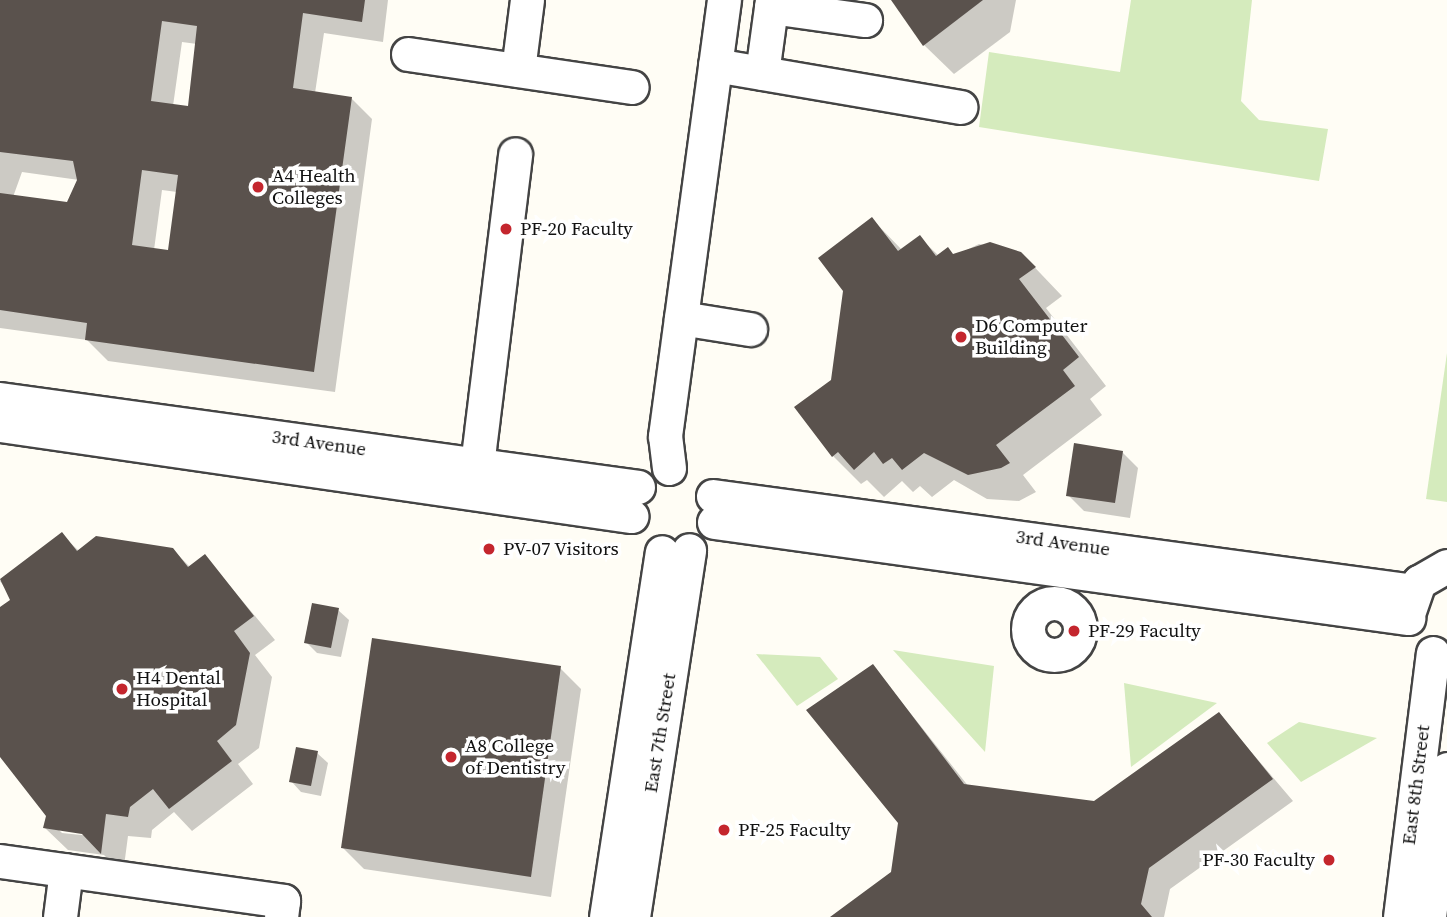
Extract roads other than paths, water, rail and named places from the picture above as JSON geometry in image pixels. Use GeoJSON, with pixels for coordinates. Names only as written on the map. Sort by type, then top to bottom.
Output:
{"type":"FeatureCollection","features":[{"type":"Feature","properties":{"kind":"lane"},"geometry":{"type":"LineString","coordinates":[[518,70],[527,0]]}},
{"type":"Feature","properties":{"kind":"lane"},"geometry":{"type":"LineString","coordinates":[[669,468],[665,436],[724,0]]}},
{"type":"Feature","properties":{"kind":"lane"},"geometry":{"type":"LineString","coordinates":[[762,73],[771,3],[865,20]]}},
{"type":"Feature","properties":{"kind":"lane"},"geometry":{"type":"LineString","coordinates":[[408,54],[632,87]]}},
{"type":"Feature","properties":{"kind":"lane"},"geometry":{"type":"LineString","coordinates":[[715,65],[960,107]]}},
{"type":"Feature","properties":{"kind":"lane"},"geometry":{"type":"LineString","coordinates":[[477,465],[515,154]]}},
{"type":"Feature","properties":{"kind":"lane"},"geometry":{"type":"LineString","coordinates":[[681,318],[750,329]]}},
{"type":"Feature","properties":{"kind":"lane","name":"3rd Avenue"},"geometry":{"type":"LineString","coordinates":[[0,399],[477,465],[634,501]]}},
{"type":"Feature","properties":{"kind":"lane","name":"3rd Avenue"},"geometry":{"type":"LineString","coordinates":[[0,425],[634,501]]}},
{"type":"Feature","properties":{"kind":"lane"},"geometry":{"type":"LineString","coordinates":[[669,468],[700,477],[714,509],[706,538],[675,551],[638,535],[634,501],[648,476],[669,468]]}},
{"type":"Feature","properties":{"kind":"lane","name":"3rd Avenue"},"geometry":{"type":"LineString","coordinates":[[714,509],[1027,565],[1411,605]]}},
{"type":"Feature","properties":{"kind":"lane","name":"3rd Avenue"},"geometry":{"type":"LineString","coordinates":[[714,509],[1411,605]]}},
{"type":"Feature","properties":{"kind":"lane","name":"East 7th Street"},"geometry":{"type":"LineString","coordinates":[[606,917],[675,551]]}},
{"type":"Feature","properties":{"kind":"lane","name":"East 7th Street"},"geometry":{"type":"LineString","coordinates":[[633,917],[675,551]]}},
{"type":"Feature","properties":{"kind":"lane"},"geometry":{"type":"LineString","coordinates":[[1027,565],[1057,605],[1089,573]]}},
{"type":"Feature","properties":{"kind":"lane"},"geometry":{"type":"LineString","coordinates":[[1440,656],[1417,640],[1411,605],[1428,574],[1447,566]]}},
{"type":"Feature","properties":{"kind":"lane","name":"East 8th Street"},"geometry":{"type":"LineString","coordinates":[[1400,917],[1440,656]]}},
{"type":"Feature","properties":{"kind":"lane","name":"East 8th Street"},"geometry":{"type":"LineString","coordinates":[[1429,917],[1447,769]]}},
{"type":"Feature","properties":{"kind":"lane"},"geometry":{"type":"LineString","coordinates":[[0,861],[66,870],[245,906],[282,909]]}},
{"type":"Feature","properties":{"kind":"lane"},"geometry":{"type":"LineString","coordinates":[[60,917],[66,870]]}},
{"type":"Feature","properties":{"kind":"place","name":"A4 Health Colleges"},"geometry":{"type":"Point","coordinates":[258,187]}},
{"type":"Feature","properties":{"kind":"place","name":"PF-20 Faculty"},"geometry":{"type":"Point","coordinates":[506,229]}},
{"type":"Feature","properties":{"kind":"place","name":"D6 Computer Building"},"geometry":{"type":"Point","coordinates":[961,337]}},
{"type":"Feature","properties":{"kind":"place","name":"PV-07 Visitors"},"geometry":{"type":"Point","coordinates":[489,549]}},
{"type":"Feature","properties":{"kind":"place","name":"PF-29 Faculty"},"geometry":{"type":"Point","coordinates":[1074,631]}},
{"type":"Feature","properties":{"kind":"place","name":"H4 Dental Hospital"},"geometry":{"type":"Point","coordinates":[122,689]}},
{"type":"Feature","properties":{"kind":"place","name":"A8 College of Dentistry"},"geometry":{"type":"Point","coordinates":[451,757]}},
{"type":"Feature","properties":{"kind":"place","name":"PF-25 Faculty"},"geometry":{"type":"Point","coordinates":[724,830]}},
{"type":"Feature","properties":{"kind":"place","name":"PF-30 Faculty"},"geometry":{"type":"Point","coordinates":[1329,860]}}]}
